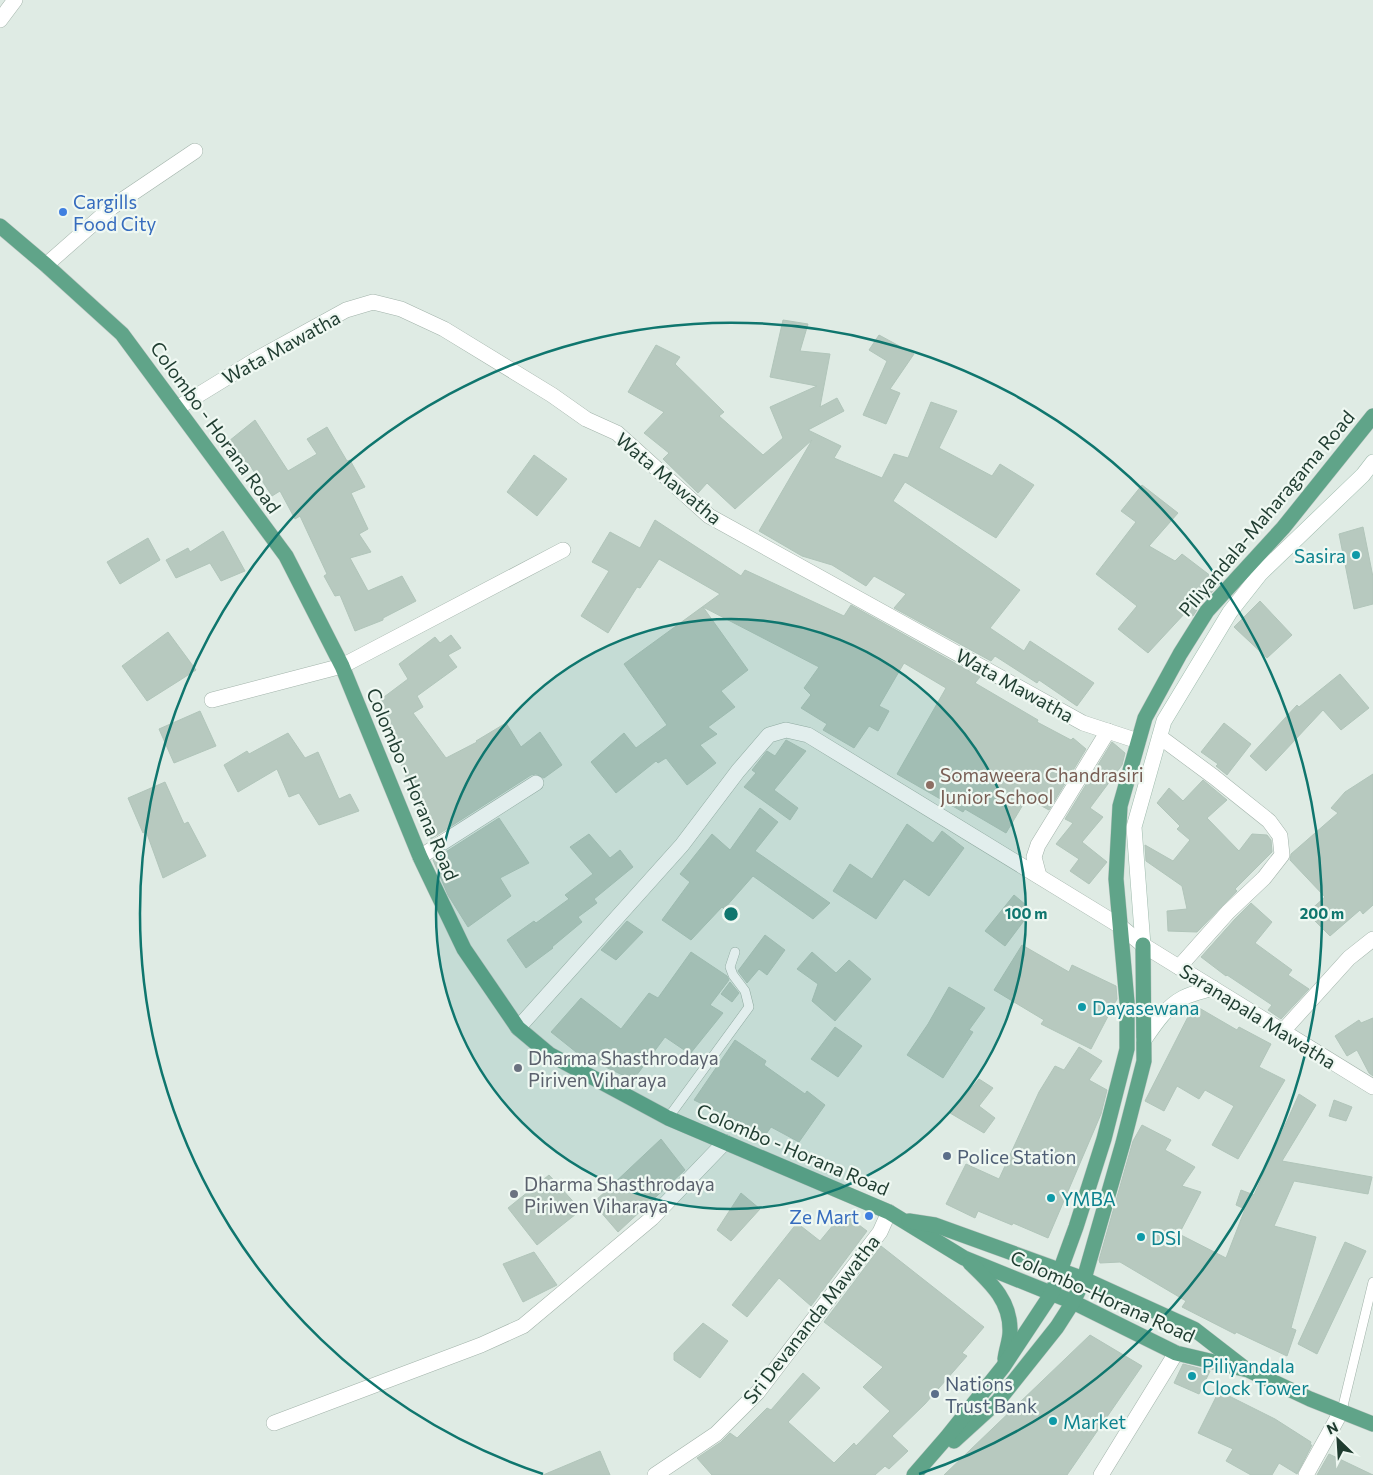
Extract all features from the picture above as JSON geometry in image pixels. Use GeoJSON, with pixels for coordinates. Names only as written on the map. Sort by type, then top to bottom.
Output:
{"type":"FeatureCollection","features":[{"type":"Feature","properties":{"kind":"main road","name":"Colombo - Horana Road"},"geometry":{"type":"LineString","coordinates":[[0,226],[122,334],[286,556],[342,666],[420,857],[464,949],[518,1028],[549,1054],[668,1118],[889,1212],[903,1220]]}},
{"type":"Feature","properties":{"kind":"main road","name":"Piliyandala-Maharagama Road"},"geometry":{"type":"LineString","coordinates":[[915,1475],[948,1438],[1003,1367],[1052,1293],[1104,1139],[1126,1049],[1127,1002],[1116,880],[1120,806],[1145,718],[1180,654],[1207,611],[1283,528],[1373,416]]}},
{"type":"Feature","properties":{"kind":"main road","name":"Piliyandala-Maharagama Road"},"geometry":{"type":"LineString","coordinates":[[915,1475],[998,1401],[1057,1327],[1073,1302],[1084,1279],[1144,1062],[1144,945]]}},
{"type":"Feature","properties":{"kind":"main road","name":"Colombo-Horana Road"},"geometry":{"type":"LineString","coordinates":[[903,1220],[935,1225],[1084,1279],[1194,1329],[1248,1370]]}},
{"type":"Feature","properties":{"kind":"main road","name":"Colombo-Horana Road"},"geometry":{"type":"LineString","coordinates":[[903,1220],[964,1258],[1073,1302],[1176,1353],[1248,1370]]}},
{"type":"Feature","properties":{"kind":"main road"},"geometry":{"type":"LineString","coordinates":[[964,1258],[995,1287],[1006,1308],[1010,1332],[1003,1367]]}},
{"type":"Feature","properties":{"kind":"main road"},"geometry":{"type":"LineString","coordinates":[[1248,1370],[1310,1399],[1342,1410],[1373,1424]]}},
{"type":"Feature","properties":{"kind":"street"},"geometry":{"type":"LineString","coordinates":[[0,20],[16,0]]}},
{"type":"Feature","properties":{"kind":"street"},"geometry":{"type":"LineString","coordinates":[[46,265],[112,207],[195,151]]}},
{"type":"Feature","properties":{"kind":"street","name":"Wata Mawatha"},"geometry":{"type":"LineString","coordinates":[[177,408],[257,358],[346,310],[373,302],[401,309],[444,330],[552,395],[586,419],[617,433],[709,516],[1083,723],[1138,741]]}},
{"type":"Feature","properties":{"kind":"street","name":"Piliyandala-Maharagama Road"},"geometry":{"type":"LineString","coordinates":[[1144,945],[1134,827],[1164,721],[1230,612],[1260,574],[1363,475],[1373,462]]}},
{"type":"Feature","properties":{"kind":"street"},"geometry":{"type":"LineString","coordinates":[[212,700],[342,666],[563,550]]}},
{"type":"Feature","properties":{"kind":"street","name":"Saranapala Mawatha"},"geometry":{"type":"LineString","coordinates":[[518,1028],[682,845],[738,770],[769,735],[786,730],[808,735],[1120,926],[1144,945],[1373,1087]]}},
{"type":"Feature","properties":{"kind":"street"},"geometry":{"type":"LineString","coordinates":[[1039,876],[1034,857],[1038,845],[1108,731]]}},
{"type":"Feature","properties":{"kind":"street"},"geometry":{"type":"LineString","coordinates":[[1160,737],[1269,821],[1280,836],[1282,855],[1264,878],[1228,912],[1179,966]]}},
{"type":"Feature","properties":{"kind":"street"},"geometry":{"type":"LineString","coordinates":[[420,857],[536,783]]}},
{"type":"Feature","properties":{"kind":"street"},"geometry":{"type":"LineString","coordinates":[[1283,1031],[1349,958],[1373,939]]}},
{"type":"Feature","properties":{"kind":"street"},"geometry":{"type":"LineString","coordinates":[[1144,1040],[1168,1008],[1184,997],[1213,988]]}},
{"type":"Feature","properties":{"kind":"street"},"geometry":{"type":"LineString","coordinates":[[274,1423],[482,1345],[523,1326],[652,1218],[725,1142]]}},
{"type":"Feature","properties":{"kind":"street","name":"Sri Devananda Mawatha"},"geometry":{"type":"LineString","coordinates":[[655,1475],[716,1434],[758,1392],[880,1232],[889,1212]]}},
{"type":"Feature","properties":{"kind":"street"},"geometry":{"type":"LineString","coordinates":[[1101,1475],[1176,1353]]}},
{"type":"Feature","properties":{"kind":"street"},"geometry":{"type":"LineString","coordinates":[[1306,1475],[1342,1410]]}},
{"type":"Feature","properties":{"kind":"lane"},"geometry":{"type":"LineString","coordinates":[[668,1118],[749,1007],[745,991],[730,968],[735,952]]}},
{"type":"Feature","properties":{"kind":"lane"},"geometry":{"type":"LineString","coordinates":[[1342,1410],[1373,1282]]}},
{"type":"Feature","properties":{"kind":"building"},"geometry":{"type":"Polygon","coordinates":[[[783,320],[808,324],[800,351],[830,354],[820,407],[837,398],[844,411],[808,430],[841,446],[834,458],[882,478],[894,454],[908,458],[931,402],[957,411],[939,448],[992,476],[1000,464],[1034,485],[996,538],[905,482],[893,501],[1020,590],[990,628],[1024,651],[1030,641],[1094,683],[1077,706],[1039,680],[1037,683],[995,656],[991,661],[894,608],[906,594],[874,576],[866,586],[832,565],[802,556],[759,531],[812,440],[735,509],[707,483],[698,493],[663,459],[669,453],[644,433],[664,412],[628,392],[656,345],[680,357],[675,364],[724,412],[719,416],[763,455],[783,438],[770,407],[817,386],[770,377],[783,320]]]}},
{"type":"Feature","properties":{"kind":"building"},"geometry":{"type":"Polygon","coordinates":[[[879,335],[914,354],[890,389],[900,393],[886,424],[863,415],[887,361],[869,350],[879,335]]]}},
{"type":"Feature","properties":{"kind":"building"},"geometry":{"type":"Polygon","coordinates":[[[255,420],[288,471],[317,454],[307,439],[327,427],[347,461],[350,460],[365,487],[351,493],[368,529],[359,534],[371,552],[350,558],[368,591],[402,576],[416,601],[383,618],[383,620],[355,631],[340,595],[335,596],[324,576],[327,574],[300,516],[295,519],[280,491],[272,496],[248,462],[245,464],[229,441],[255,420]]]}},
{"type":"Feature","properties":{"kind":"building"},"geometry":{"type":"Polygon","coordinates":[[[534,455],[567,479],[537,516],[507,492],[534,455]]]}},
{"type":"Feature","properties":{"kind":"building"},"geometry":{"type":"Polygon","coordinates":[[[1142,485],[1178,513],[1149,546],[1175,561],[1182,554],[1220,583],[1200,605],[1193,616],[1186,612],[1148,653],[1118,629],[1137,606],[1096,574],[1136,522],[1121,511],[1142,485]]]}},
{"type":"Feature","properties":{"kind":"building"},"geometry":{"type":"Polygon","coordinates":[[[655,520],[741,576],[745,570],[844,616],[851,605],[980,677],[975,683],[1038,720],[1037,722],[1071,740],[1073,738],[1086,749],[1049,810],[1027,798],[1006,833],[965,809],[963,812],[897,774],[946,688],[904,663],[879,706],[889,711],[878,731],[869,726],[854,748],[823,730],[827,724],[801,708],[811,695],[804,688],[819,667],[703,607],[748,670],[721,691],[735,707],[708,727],[717,734],[700,745],[716,763],[687,785],[666,758],[658,763],[656,761],[616,793],[591,762],[624,733],[636,748],[667,725],[624,664],[720,594],[659,559],[640,588],[637,587],[608,633],[581,616],[609,571],[592,562],[610,532],[640,548],[655,520]]]}},
{"type":"Feature","properties":{"kind":"building","name":"Sasira"},"geometry":{"type":"Polygon","coordinates":[[[1363,527],[1373,577],[1373,604],[1354,609],[1339,534],[1363,527]]]}},
{"type":"Feature","properties":{"kind":"building"},"geometry":{"type":"Polygon","coordinates":[[[223,531],[245,571],[221,581],[210,563],[176,578],[166,560],[188,548],[190,552],[223,531]]]}},
{"type":"Feature","properties":{"kind":"building"},"geometry":{"type":"Polygon","coordinates":[[[148,538],[160,560],[120,584],[107,562],[148,538]]]}},
{"type":"Feature","properties":{"kind":"building"},"geometry":{"type":"Polygon","coordinates":[[[1260,601],[1292,635],[1267,658],[1234,627],[1260,601]]]}},
{"type":"Feature","properties":{"kind":"building"},"geometry":{"type":"Polygon","coordinates":[[[168,632],[196,670],[147,701],[122,666],[168,632]]]}},
{"type":"Feature","properties":{"kind":"building"},"geometry":{"type":"Polygon","coordinates":[[[451,635],[461,648],[448,655],[457,667],[417,696],[423,707],[413,713],[446,758],[477,742],[506,723],[521,747],[540,732],[562,765],[544,778],[536,774],[531,775],[431,839],[400,762],[403,760],[387,738],[393,733],[380,700],[408,679],[399,664],[435,637],[440,643],[451,635]]]}},
{"type":"Feature","properties":{"kind":"building"},"geometry":{"type":"Polygon","coordinates":[[[1340,674],[1369,708],[1341,730],[1323,710],[1266,771],[1250,756],[1297,705],[1299,707],[1340,674]]]}},
{"type":"Feature","properties":{"kind":"building"},"geometry":{"type":"Polygon","coordinates":[[[200,711],[216,746],[174,763],[159,729],[200,711]]]}},
{"type":"Feature","properties":{"kind":"building"},"geometry":{"type":"Polygon","coordinates":[[[1224,723],[1251,744],[1227,775],[1216,766],[1218,764],[1201,752],[1224,723]]]}},
{"type":"Feature","properties":{"kind":"building"},"geometry":{"type":"Polygon","coordinates":[[[288,733],[305,758],[318,752],[339,799],[350,794],[359,811],[319,825],[299,793],[289,797],[277,769],[238,792],[224,765],[247,751],[249,754],[288,733]]]}},
{"type":"Feature","properties":{"kind":"building"},"geometry":{"type":"Polygon","coordinates":[[[786,740],[806,751],[774,790],[798,808],[790,820],[744,787],[756,773],[752,770],[767,751],[775,756],[786,740]]]}},
{"type":"Feature","properties":{"kind":"building"},"geometry":{"type":"Polygon","coordinates":[[[1112,742],[1125,753],[1122,765],[1090,808],[1103,817],[1082,842],[1107,862],[1089,884],[1070,871],[1079,859],[1056,844],[1073,823],[1065,819],[1112,742]]]}},
{"type":"Feature","properties":{"kind":"building"},"geometry":{"type":"Polygon","coordinates":[[[1373,774],[1373,905],[1363,914],[1360,910],[1330,936],[1307,913],[1325,897],[1290,860],[1291,854],[1338,813],[1331,808],[1345,792],[1373,774]]]}},
{"type":"Feature","properties":{"kind":"building"},"geometry":{"type":"Polygon","coordinates":[[[1203,780],[1227,800],[1207,818],[1239,851],[1252,834],[1267,835],[1271,840],[1272,852],[1235,889],[1237,891],[1197,932],[1168,931],[1167,911],[1187,909],[1182,886],[1146,861],[1145,845],[1173,861],[1190,840],[1177,829],[1180,826],[1157,803],[1169,788],[1183,801],[1203,780]]]}},
{"type":"Feature","properties":{"kind":"building"},"geometry":{"type":"Polygon","coordinates":[[[165,782],[184,824],[188,822],[206,856],[163,878],[146,831],[143,833],[128,798],[165,782]]]}},
{"type":"Feature","properties":{"kind":"building"},"geometry":{"type":"Polygon","coordinates":[[[760,808],[778,822],[755,851],[830,903],[813,919],[753,876],[724,909],[722,907],[691,940],[662,920],[690,882],[680,874],[712,834],[730,850],[760,808]]]}},
{"type":"Feature","properties":{"kind":"building"},"geometry":{"type":"Polygon","coordinates":[[[499,818],[529,863],[500,878],[511,896],[468,927],[448,895],[433,860],[499,818]]]}},
{"type":"Feature","properties":{"kind":"building"},"geometry":{"type":"Polygon","coordinates":[[[907,824],[933,843],[942,831],[964,848],[929,896],[904,879],[876,919],[833,891],[850,864],[872,879],[907,824]]]}},
{"type":"Feature","properties":{"kind":"building"},"geometry":{"type":"Polygon","coordinates":[[[589,834],[610,858],[620,850],[633,867],[594,899],[597,903],[578,917],[582,922],[553,948],[526,968],[507,940],[534,921],[536,923],[569,899],[565,895],[593,874],[570,847],[589,834]]]}},
{"type":"Feature","properties":{"kind":"building"},"geometry":{"type":"Polygon","coordinates":[[[1014,895],[1032,910],[1005,946],[985,931],[1014,895]]]}},
{"type":"Feature","properties":{"kind":"building"},"geometry":{"type":"Polygon","coordinates":[[[1251,903],[1272,922],[1255,943],[1292,970],[1288,975],[1309,989],[1281,1019],[1268,1010],[1272,1005],[1226,976],[1201,957],[1251,903]]]}},
{"type":"Feature","properties":{"kind":"building"},"geometry":{"type":"Polygon","coordinates":[[[627,921],[643,932],[616,960],[601,950],[627,921]]]}},
{"type":"Feature","properties":{"kind":"building"},"geometry":{"type":"Polygon","coordinates":[[[765,935],[785,950],[767,975],[759,969],[747,983],[738,971],[765,935]]]}},
{"type":"Feature","properties":{"kind":"building"},"geometry":{"type":"Polygon","coordinates":[[[1022,945],[1069,972],[1072,965],[1116,986],[1117,999],[1091,1049],[1041,1024],[1044,1020],[994,990],[1022,945]]]}},
{"type":"Feature","properties":{"kind":"building"},"geometry":{"type":"Polygon","coordinates":[[[691,952],[727,976],[729,980],[710,1005],[723,1013],[690,1054],[665,1037],[633,1080],[593,1061],[591,1064],[551,1032],[581,998],[621,1029],[649,993],[658,998],[691,952]]]}},
{"type":"Feature","properties":{"kind":"building"},"geometry":{"type":"Polygon","coordinates":[[[812,952],[836,973],[849,960],[871,979],[835,1021],[812,1001],[818,984],[797,969],[812,952]]]}},
{"type":"Feature","properties":{"kind":"building"},"geometry":{"type":"Polygon","coordinates":[[[730,982],[739,993],[732,1002],[721,994],[730,982]]]}},
{"type":"Feature","properties":{"kind":"building"},"geometry":{"type":"Polygon","coordinates":[[[949,987],[985,1008],[969,1030],[973,1032],[943,1078],[907,1055],[928,1024],[949,987]]]}},
{"type":"Feature","properties":{"kind":"building"},"geometry":{"type":"Polygon","coordinates":[[[1194,1005],[1237,1030],[1239,1027],[1271,1044],[1259,1067],[1285,1080],[1238,1159],[1212,1145],[1234,1106],[1205,1090],[1199,1099],[1177,1086],[1164,1111],[1145,1101],[1194,1005]]]}},
{"type":"Feature","properties":{"kind":"building"},"geometry":{"type":"Polygon","coordinates":[[[1373,1018],[1373,1076],[1369,1073],[1357,1050],[1347,1056],[1335,1036],[1359,1020],[1361,1023],[1373,1018]]]}},
{"type":"Feature","properties":{"kind":"building"},"geometry":{"type":"Polygon","coordinates":[[[835,1027],[862,1046],[838,1077],[811,1059],[835,1027]]]}},
{"type":"Feature","properties":{"kind":"building"},"geometry":{"type":"Polygon","coordinates":[[[735,1040],[766,1061],[764,1065],[805,1094],[807,1091],[825,1105],[799,1142],[771,1127],[764,1137],[744,1127],[746,1125],[694,1100],[735,1040]]]}},
{"type":"Feature","properties":{"kind":"building"},"geometry":{"type":"Polygon","coordinates":[[[1079,1047],[1102,1061],[1089,1080],[1107,1090],[1101,1114],[1048,1238],[978,1211],[975,1218],[946,1204],[966,1164],[999,1179],[1039,1092],[1055,1066],[1064,1070],[1079,1047]]]}},
{"type":"Feature","properties":{"kind":"building"},"geometry":{"type":"Polygon","coordinates":[[[979,1079],[993,1088],[979,1106],[995,1118],[984,1133],[950,1113],[979,1079]]]}},
{"type":"Feature","properties":{"kind":"building"},"geometry":{"type":"Polygon","coordinates":[[[1299,1094],[1316,1105],[1282,1161],[1372,1177],[1368,1194],[1294,1181],[1274,1226],[1316,1237],[1291,1328],[1296,1330],[1287,1356],[1236,1332],[1235,1334],[1182,1307],[1186,1301],[1120,1262],[1100,1263],[1099,1260],[1133,1141],[1142,1125],[1171,1140],[1165,1150],[1195,1167],[1182,1186],[1201,1192],[1179,1234],[1226,1258],[1245,1209],[1236,1205],[1241,1190],[1254,1195],[1299,1094]]]}},
{"type":"Feature","properties":{"kind":"building"},"geometry":{"type":"Polygon","coordinates":[[[1334,1100],[1352,1107],[1346,1121],[1329,1116],[1334,1100]]]}},
{"type":"Feature","properties":{"kind":"building"},"geometry":{"type":"Polygon","coordinates":[[[661,1139],[685,1170],[618,1232],[593,1203],[661,1139]]]}},
{"type":"Feature","properties":{"kind":"building"},"geometry":{"type":"Polygon","coordinates":[[[549,1175],[581,1210],[537,1245],[508,1208],[549,1175]]]}},
{"type":"Feature","properties":{"kind":"building"},"geometry":{"type":"Polygon","coordinates":[[[741,1193],[760,1209],[731,1241],[717,1230],[741,1193]]]}},
{"type":"Feature","properties":{"kind":"building"},"geometry":{"type":"Polygon","coordinates":[[[843,1213],[867,1231],[811,1306],[779,1278],[747,1317],[732,1305],[797,1223],[820,1241],[843,1213]]]}},
{"type":"Feature","properties":{"kind":"building"},"geometry":{"type":"Polygon","coordinates":[[[1345,1242],[1366,1251],[1317,1354],[1298,1344],[1345,1242]]]}},
{"type":"Feature","properties":{"kind":"building"},"geometry":{"type":"Polygon","coordinates":[[[881,1246],[984,1327],[962,1353],[967,1356],[925,1404],[892,1436],[908,1451],[889,1469],[885,1466],[875,1475],[712,1475],[697,1458],[721,1442],[730,1433],[737,1438],[767,1408],[771,1410],[803,1373],[820,1388],[788,1422],[834,1463],[854,1443],[856,1446],[890,1411],[863,1387],[883,1367],[824,1322],[881,1246]]]}},
{"type":"Feature","properties":{"kind":"building"},"geometry":{"type":"Polygon","coordinates":[[[534,1252],[557,1285],[523,1302],[503,1264],[534,1252]]]}},
{"type":"Feature","properties":{"kind":"building"},"geometry":{"type":"Polygon","coordinates":[[[703,1323],[728,1341],[700,1378],[674,1360],[674,1353],[703,1323]]]}},
{"type":"Feature","properties":{"kind":"building","name":"Market"},"geometry":{"type":"Polygon","coordinates":[[[1090,1335],[1142,1366],[1067,1475],[944,1475],[1090,1335]]]}},
{"type":"Feature","properties":{"kind":"building","name":"Piliyandala Clock Tower"},"geometry":{"type":"Polygon","coordinates":[[[1183,1364],[1210,1371],[1199,1394],[1174,1383],[1183,1364]]]}},
{"type":"Feature","properties":{"kind":"building"},"geometry":{"type":"Polygon","coordinates":[[[1219,1391],[1275,1419],[1311,1442],[1310,1445],[1312,1445],[1297,1474],[1279,1463],[1272,1475],[1251,1475],[1226,1461],[1233,1449],[1198,1433],[1219,1391]]]}},
{"type":"Feature","properties":{"kind":"building"},"geometry":{"type":"Polygon","coordinates":[[[600,1451],[610,1475],[543,1475],[600,1451]]]}},
{"type":"Feature","properties":{"kind":"building"},"geometry":{"type":"Polygon","coordinates":[[[1329,1454],[1373,1475],[1317,1475],[1329,1454]]]}},
{"type":"Feature","properties":{"kind":"place","name":"Cargills Food City"},"geometry":{"type":"Point","coordinates":[63,212]}},
{"type":"Feature","properties":{"kind":"place","name":"Sasira"},"geometry":{"type":"Point","coordinates":[1356,555]}},
{"type":"Feature","properties":{"kind":"place","name":"Somaweera Chandrasiri Junior School"},"geometry":{"type":"Point","coordinates":[930,785]}},
{"type":"Feature","properties":{"kind":"place","name":"Dayasewana"},"geometry":{"type":"Point","coordinates":[1082,1007]}},
{"type":"Feature","properties":{"kind":"place","name":"Dharma Shasthrodaya Piriven Viharaya"},"geometry":{"type":"Point","coordinates":[518,1068]}},
{"type":"Feature","properties":{"kind":"place","name":"Police Station"},"geometry":{"type":"Point","coordinates":[947,1156]}},
{"type":"Feature","properties":{"kind":"place","name":"Dharma Shasthrodaya Piriwen Viharaya"},"geometry":{"type":"Point","coordinates":[514,1194]}},
{"type":"Feature","properties":{"kind":"place","name":"YMBA"},"geometry":{"type":"Point","coordinates":[1051,1198]}},
{"type":"Feature","properties":{"kind":"place","name":"Ze Mart"},"geometry":{"type":"Point","coordinates":[869,1216]}},
{"type":"Feature","properties":{"kind":"place","name":"DSI"},"geometry":{"type":"Point","coordinates":[1141,1237]}},
{"type":"Feature","properties":{"kind":"place","name":"Piliyandala Clock Tower"},"geometry":{"type":"Point","coordinates":[1192,1376]}},
{"type":"Feature","properties":{"kind":"place","name":"Nations Trust Bank"},"geometry":{"type":"Point","coordinates":[935,1394]}},
{"type":"Feature","properties":{"kind":"place","name":"Market"},"geometry":{"type":"Point","coordinates":[1053,1421]}}]}
